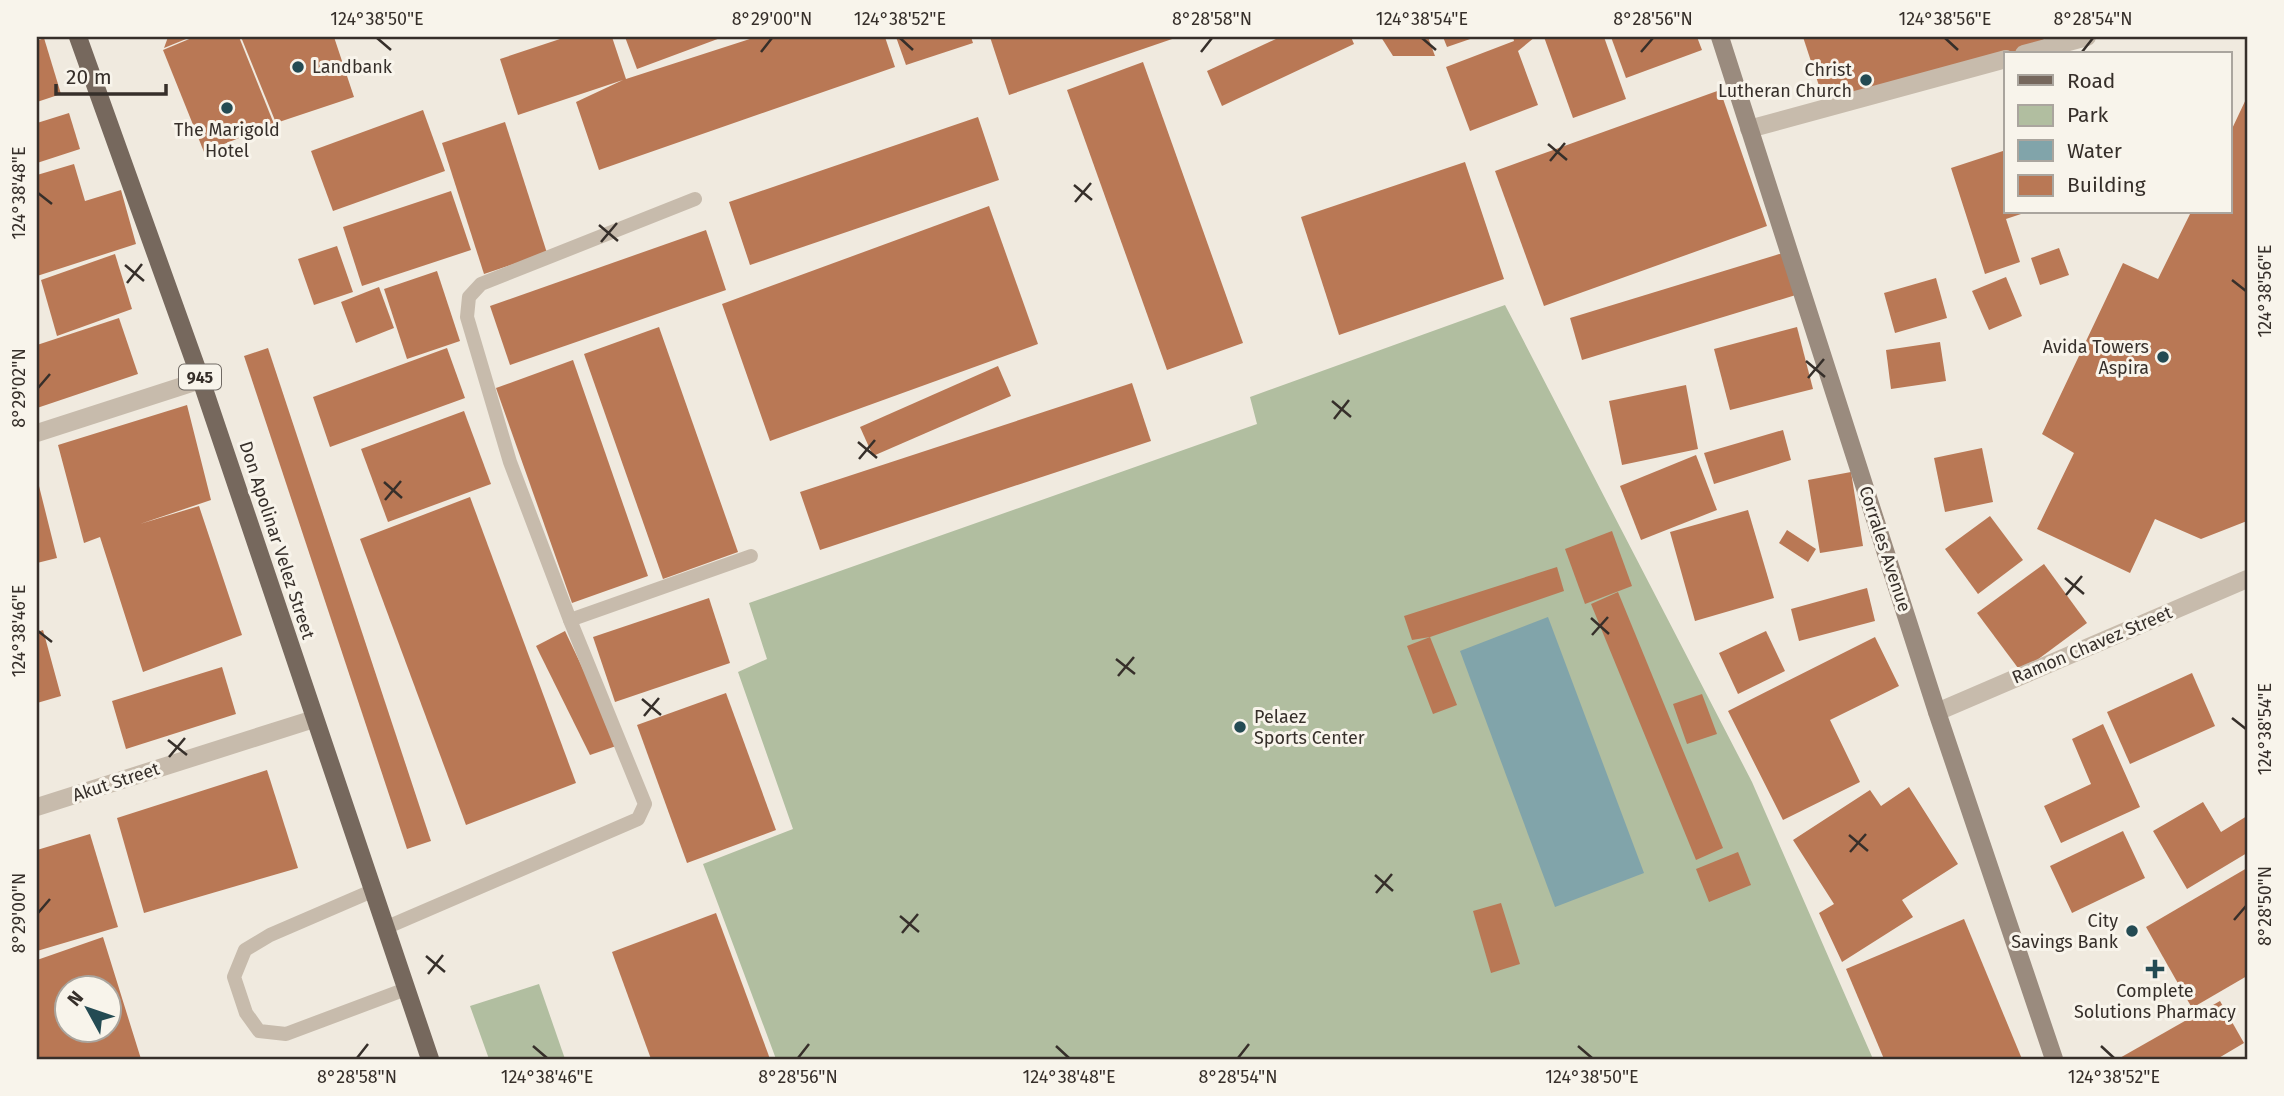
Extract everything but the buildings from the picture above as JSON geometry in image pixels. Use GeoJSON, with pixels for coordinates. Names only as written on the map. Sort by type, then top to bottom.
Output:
{"type":"FeatureCollection","features":[{"type":"Feature","properties":{"kind":"main road","name":"Don Apolinar Velez Street"},"geometry":{"type":"LineString","coordinates":[[78,37],[201,380],[430,1059]]}},
{"type":"Feature","properties":{"kind":"main road","name":"Corrales Avenue"},"geometry":{"type":"LineString","coordinates":[[1720,37],[1937,712],[2054,1059]]}},
{"type":"Feature","properties":{"kind":"street"},"geometry":{"type":"LineString","coordinates":[[2031,52],[2087,37]]}},
{"type":"Feature","properties":{"kind":"street"},"geometry":{"type":"LineString","coordinates":[[1749,129],[2004,60]]}},
{"type":"Feature","properties":{"kind":"street"},"geometry":{"type":"LineString","coordinates":[[37,433],[201,380]]}},
{"type":"Feature","properties":{"kind":"street","name":"Ramon Chavez Street"},"geometry":{"type":"LineString","coordinates":[[1937,712],[2247,579]]}},
{"type":"Feature","properties":{"kind":"street","name":"Akut Street"},"geometry":{"type":"LineString","coordinates":[[37,807],[314,719]]}},
{"type":"Feature","properties":{"kind":"lane"},"geometry":{"type":"LineString","coordinates":[[385,928],[638,819],[645,804],[570,620],[510,462],[467,317],[469,298],[481,284],[695,199]]}},
{"type":"Feature","properties":{"kind":"lane"},"geometry":{"type":"LineString","coordinates":[[570,620],[751,556]]}},
{"type":"Feature","properties":{"kind":"lane"},"geometry":{"type":"LineString","coordinates":[[372,891],[270,935],[245,950],[234,978],[246,1013],[260,1031],[286,1034],[406,989]]}},
{"type":"Feature","properties":{"kind":"green space","name":"Pelaez Sports Center"},"geometry":{"type":"Polygon","coordinates":[[[1505,305],[1752,782],[1873,1059],[776,1059],[703,864],[793,829],[738,672],[767,659],[749,603],[1257,424],[1250,397],[1505,305]]]}},
{"type":"Feature","properties":{"kind":"green space"},"geometry":{"type":"Polygon","coordinates":[[[539,984],[565,1059],[489,1059],[470,1006],[539,984]]]}},
{"type":"Feature","properties":{"kind":"water"},"geometry":{"type":"Polygon","coordinates":[[[1548,617],[1644,873],[1555,907],[1460,651],[1548,617]]]}},
{"type":"Feature","properties":{"kind":"place","name":"Landbank"},"geometry":{"type":"Point","coordinates":[298,67]}},
{"type":"Feature","properties":{"kind":"place","name":"Christ Lutheran Church"},"geometry":{"type":"Point","coordinates":[1866,80]}},
{"type":"Feature","properties":{"kind":"place","name":"The Marigold Hotel"},"geometry":{"type":"Point","coordinates":[227,108]}},
{"type":"Feature","properties":{"kind":"place","name":"Avida Towers Aspira"},"geometry":{"type":"Point","coordinates":[2163,357]}},
{"type":"Feature","properties":{"kind":"place","name":"Pelaez Sports Center"},"geometry":{"type":"Point","coordinates":[1240,727]}},
{"type":"Feature","properties":{"kind":"place","name":"City Savings Bank"},"geometry":{"type":"Point","coordinates":[2132,931]}},
{"type":"Feature","properties":{"kind":"place","name":"Complete Solutions Pharmacy"},"geometry":{"type":"Point","coordinates":[2155,969]}}]}
